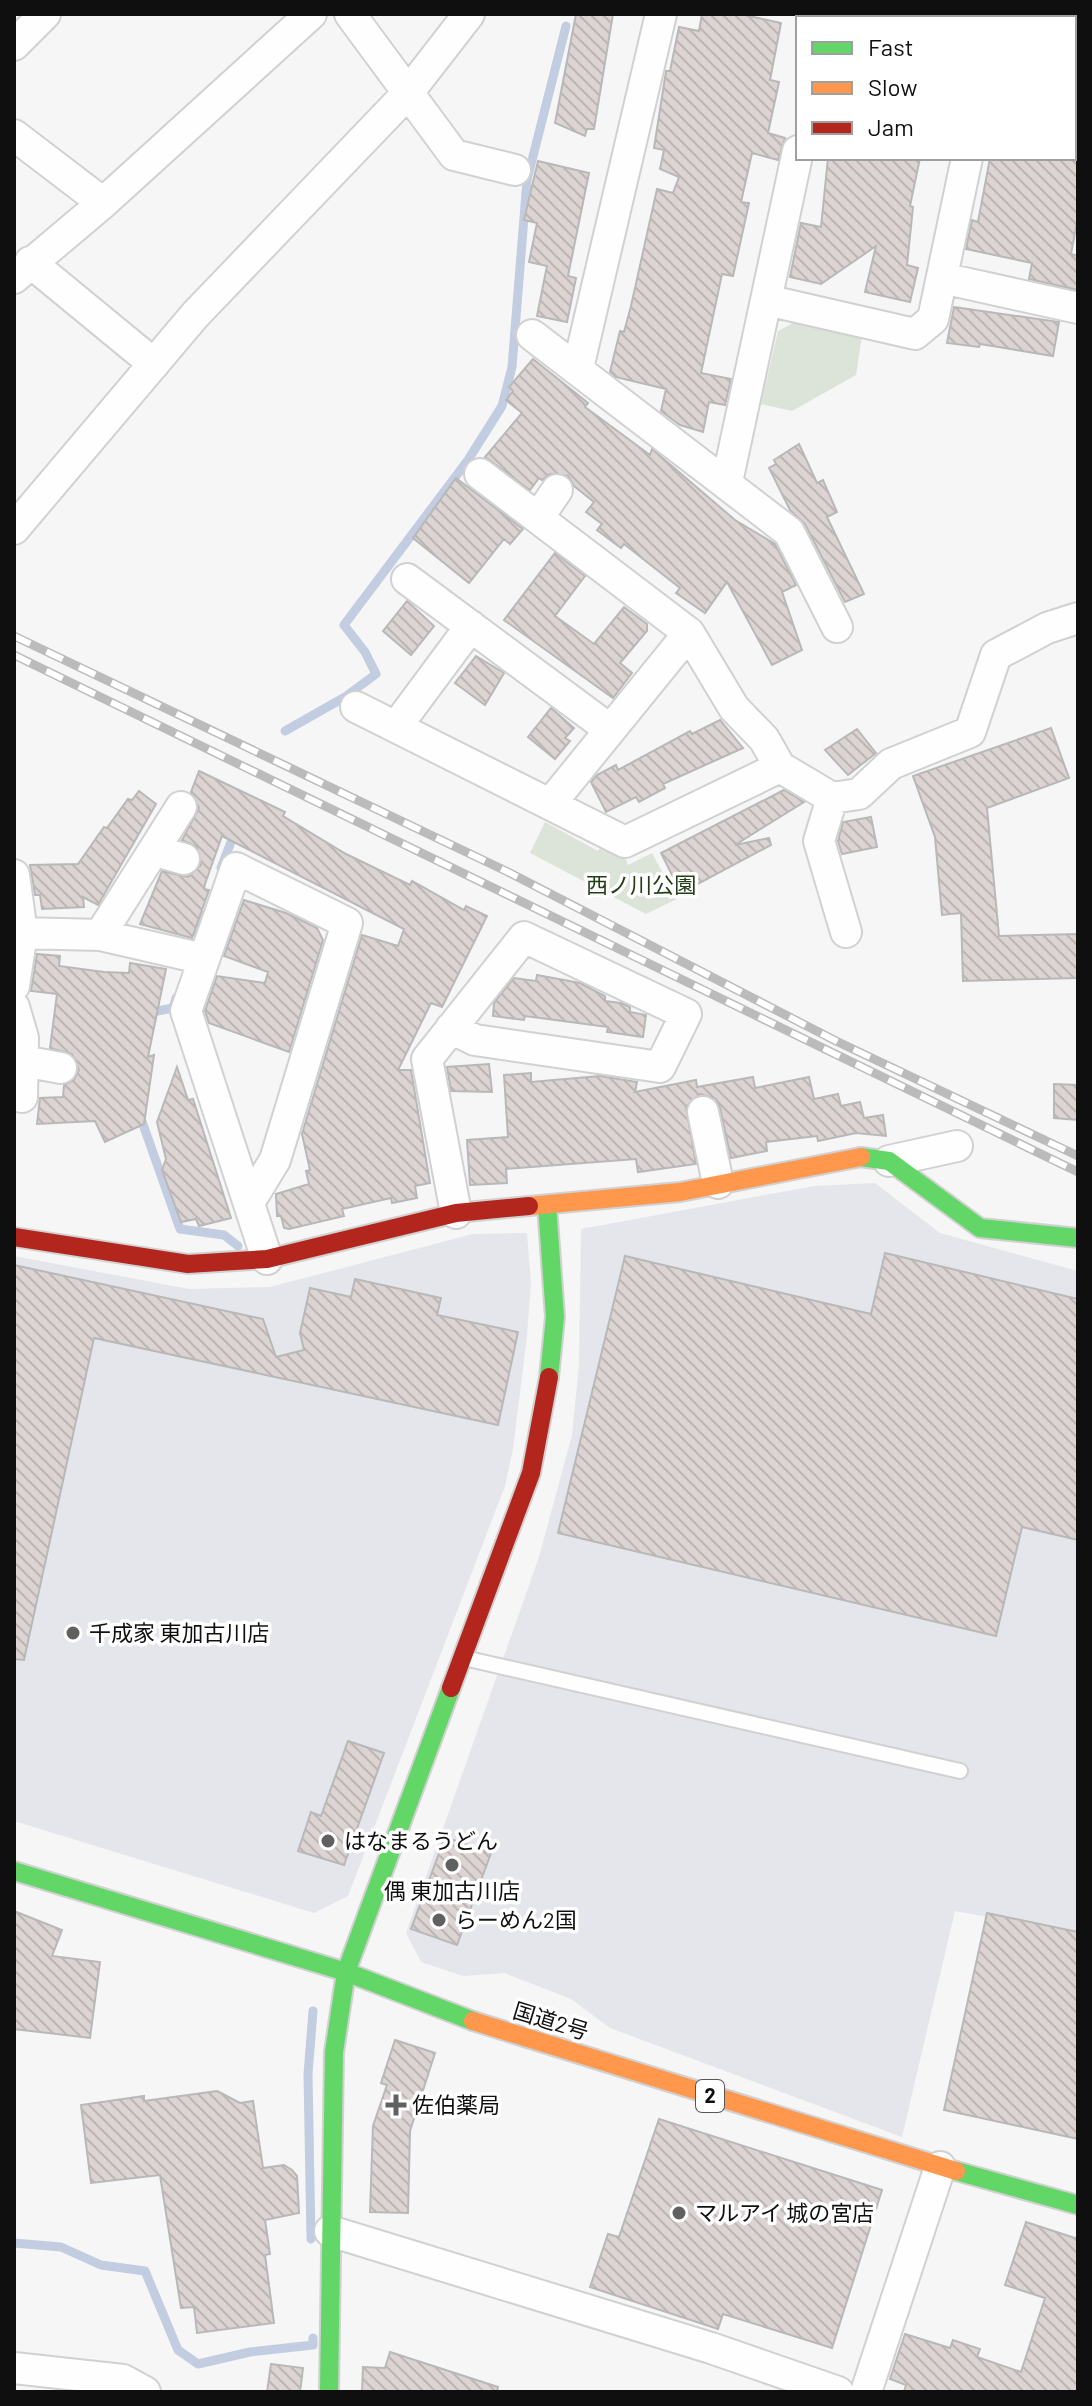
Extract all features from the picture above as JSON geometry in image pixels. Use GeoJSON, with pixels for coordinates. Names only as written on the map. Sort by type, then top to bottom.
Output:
{"type":"FeatureCollection","features":[{"type":"Feature","properties":{"kind":"main road"},"geometry":{"type":"LineString","coordinates":[[14,1237],[188,1264],[267,1259],[456,1213],[680,1192],[860,1157],[889,1161],[980,1228],[1078,1238]]}},
{"type":"Feature","properties":{"kind":"main road"},"geometry":{"type":"LineString","coordinates":[[329,2392],[334,2052],[346,1972],[531,1473],[545,1412],[555,1317],[547,1205]]}},
{"type":"Feature","properties":{"kind":"main road","name":"国道2号"},"geometry":{"type":"LineString","coordinates":[[14,1871],[346,1972],[487,2026],[940,2167],[1078,2205]]}},
{"type":"Feature","properties":{"kind":"street"},"geometry":{"type":"LineString","coordinates":[[14,45],[45,14]]}},
{"type":"Feature","properties":{"kind":"street"},"geometry":{"type":"LineString","coordinates":[[154,364],[22,270],[103,203],[311,14]]}},
{"type":"Feature","properties":{"kind":"street"},"geometry":{"type":"LineString","coordinates":[[350,14],[454,155],[515,169]]}},
{"type":"Feature","properties":{"kind":"street"},"geometry":{"type":"LineString","coordinates":[[14,529],[195,315],[407,94],[469,14]]}},
{"type":"Feature","properties":{"kind":"street"},"geometry":{"type":"LineString","coordinates":[[578,368],[661,14]]}},
{"type":"Feature","properties":{"kind":"street"},"geometry":{"type":"LineString","coordinates":[[14,135],[103,203]]}},
{"type":"Feature","properties":{"kind":"street"},"geometry":{"type":"LineString","coordinates":[[727,482],[796,160]]}},
{"type":"Feature","properties":{"kind":"street"},"geometry":{"type":"LineString","coordinates":[[766,300],[915,334],[933,319],[967,160]]}},
{"type":"Feature","properties":{"kind":"street"},"geometry":{"type":"LineString","coordinates":[[942,278],[1078,308]]}},
{"type":"Feature","properties":{"kind":"street"},"geometry":{"type":"LineString","coordinates":[[532,335],[789,532],[837,627]]}},
{"type":"Feature","properties":{"kind":"street"},"geometry":{"type":"LineString","coordinates":[[480,474],[689,633],[734,708],[764,739],[780,767],[832,798],[859,794],[891,764],[970,732],[996,655],[1047,628],[1078,618]]}},
{"type":"Feature","properties":{"kind":"street"},"geometry":{"type":"LineString","coordinates":[[538,518],[557,490]]}},
{"type":"Feature","properties":{"kind":"street"},"geometry":{"type":"LineString","coordinates":[[407,579],[609,729]]}},
{"type":"Feature","properties":{"kind":"street"},"geometry":{"type":"LineString","coordinates":[[396,727],[471,626]]}},
{"type":"Feature","properties":{"kind":"street"},"geometry":{"type":"LineString","coordinates":[[551,803],[689,633]]}},
{"type":"Feature","properties":{"kind":"street"},"geometry":{"type":"LineString","coordinates":[[356,707],[625,842],[780,767]]}},
{"type":"Feature","properties":{"kind":"street"},"geometry":{"type":"LineString","coordinates":[[832,798],[819,841],[846,932]]}},
{"type":"Feature","properties":{"kind":"street"},"geometry":{"type":"LineString","coordinates":[[100,935],[170,855],[181,807]]}},
{"type":"Feature","properties":{"kind":"street"},"geometry":{"type":"LineString","coordinates":[[250,1201],[275,1160],[347,923],[236,868],[186,1011],[267,1259]]}},
{"type":"Feature","properties":{"kind":"street"},"geometry":{"type":"LineString","coordinates":[[14,875],[22,933],[14,986]]}},
{"type":"Feature","properties":{"kind":"street"},"geometry":{"type":"LineString","coordinates":[[22,933],[100,935],[204,959]]}},
{"type":"Feature","properties":{"kind":"street"},"geometry":{"type":"LineString","coordinates":[[451,1028],[475,1040],[660,1067],[686,1014],[524,937],[451,1028],[427,1059],[456,1213]]}},
{"type":"Feature","properties":{"kind":"street"},"geometry":{"type":"LineString","coordinates":[[14,1007],[23,1038],[22,1097]]}},
{"type":"Feature","properties":{"kind":"street"},"geometry":{"type":"LineString","coordinates":[[23,1061],[61,1068]]}},
{"type":"Feature","properties":{"kind":"street"},"geometry":{"type":"LineString","coordinates":[[703,1112],[718,1183]]}},
{"type":"Feature","properties":{"kind":"street"},"geometry":{"type":"LineString","coordinates":[[889,1161],[957,1146]]}},
{"type":"Feature","properties":{"kind":"street"},"geometry":{"type":"LineString","coordinates":[[866,2392],[940,2167]]}},
{"type":"Feature","properties":{"kind":"street"},"geometry":{"type":"LineString","coordinates":[[330,2231],[711,2348],[838,2392]]}},
{"type":"Feature","properties":{"kind":"street"},"geometry":{"type":"LineString","coordinates":[[14,2368],[123,2380],[145,2392]]}},
{"type":"Feature","properties":{"kind":"lane"},"geometry":{"type":"LineString","coordinates":[[464,1658],[960,1771]]}},
{"type":"Feature","properties":{"kind":"shaded area"},"geometry":{"type":"Polygon","coordinates":[[[875,1183],[940,1233],[1078,1271],[1078,1934],[955,1911],[902,2137],[610,2028],[571,1999],[504,1973],[463,1976],[421,1962],[406,1933],[539,1557],[572,1435],[579,1364],[581,1229],[814,1186],[875,1183]]]}},
{"type":"Feature","properties":{"kind":"shaded area"},"geometry":{"type":"Polygon","coordinates":[[[527,1233],[531,1283],[527,1336],[513,1449],[505,1486],[348,1896],[314,1913],[14,1821],[14,1256],[189,1289],[270,1287],[473,1234],[527,1233]]]}},
{"type":"Feature","properties":{"kind":"green space"},"geometry":{"type":"Polygon","coordinates":[[[797,321],[862,336],[856,375],[792,411],[761,404],[778,331],[797,321]]]}},
{"type":"Feature","properties":{"kind":"green space","name":"西ノ川公園"},"geometry":{"type":"Polygon","coordinates":[[[545,822],[598,851],[601,846],[625,857],[628,865],[652,853],[677,899],[646,914],[530,853],[545,822]]]}},
{"type":"Feature","properties":{"kind":"building"},"geometry":{"type":"Polygon","coordinates":[[[576,14],[613,14],[594,129],[587,129],[585,136],[555,123],[576,14]]]}},
{"type":"Feature","properties":{"kind":"building"},"geometry":{"type":"Polygon","coordinates":[[[702,14],[740,14],[781,23],[770,80],[779,82],[768,133],[785,138],[778,160],[752,153],[741,202],[749,203],[733,276],[722,274],[701,373],[731,379],[725,405],[709,402],[703,432],[680,425],[661,411],[666,389],[616,377],[610,372],[620,331],[624,332],[631,306],[657,189],[673,193],[679,177],[660,169],[664,150],[654,148],[666,71],[670,71],[679,27],[699,31],[702,14]]]}},
{"type":"Feature","properties":{"kind":"building"},"geometry":{"type":"Polygon","coordinates":[[[1078,158],[1078,217],[1071,254],[1078,256],[1078,290],[1029,279],[1032,263],[966,249],[972,220],[978,222],[990,160],[1078,158]]]}},
{"type":"Feature","properties":{"kind":"building"},"geometry":{"type":"Polygon","coordinates":[[[828,160],[920,160],[910,206],[913,207],[907,265],[918,268],[910,302],[865,292],[876,246],[821,284],[790,277],[801,223],[821,227],[828,160]]]}},
{"type":"Feature","properties":{"kind":"building"},"geometry":{"type":"Polygon","coordinates":[[[538,161],[589,173],[568,276],[576,278],[567,322],[537,316],[547,266],[529,262],[537,223],[524,220],[538,161]]]}},
{"type":"Feature","properties":{"kind":"building"},"geometry":{"type":"Polygon","coordinates":[[[954,307],[1059,322],[1053,356],[980,344],[979,347],[947,343],[954,307]]]}},
{"type":"Feature","properties":{"kind":"building"},"geometry":{"type":"Polygon","coordinates":[[[533,359],[588,403],[585,407],[650,455],[652,449],[735,520],[775,544],[796,585],[782,592],[802,650],[772,665],[727,582],[705,613],[676,593],[680,588],[624,544],[621,548],[597,530],[602,524],[586,512],[594,502],[574,486],[568,476],[550,474],[542,480],[539,478],[530,490],[485,457],[522,413],[506,400],[513,391],[509,387],[533,359]]]}},
{"type":"Feature","properties":{"kind":"building"},"geometry":{"type":"Polygon","coordinates":[[[799,444],[817,483],[823,480],[837,512],[827,517],[864,594],[845,602],[805,524],[790,510],[769,468],[776,464],[774,460],[799,444]]]}},
{"type":"Feature","properties":{"kind":"building"},"geometry":{"type":"Polygon","coordinates":[[[456,478],[523,529],[510,544],[504,539],[469,583],[413,538],[456,478]]]}},
{"type":"Feature","properties":{"kind":"building"},"geometry":{"type":"Polygon","coordinates":[[[555,553],[585,576],[555,616],[594,644],[624,607],[647,624],[647,631],[620,663],[632,673],[613,698],[504,620],[555,553]]]}},
{"type":"Feature","properties":{"kind":"building"},"geometry":{"type":"Polygon","coordinates":[[[407,601],[434,626],[411,655],[383,631],[407,601]]]}},
{"type":"Feature","properties":{"kind":"building"},"geometry":{"type":"Polygon","coordinates":[[[476,656],[504,673],[485,705],[455,683],[476,656]]]}},
{"type":"Feature","properties":{"kind":"building"},"geometry":{"type":"Polygon","coordinates":[[[551,708],[574,728],[565,738],[570,741],[555,759],[528,737],[551,708]]]}},
{"type":"Feature","properties":{"kind":"building"},"geometry":{"type":"Polygon","coordinates":[[[720,720],[743,748],[663,784],[665,788],[639,802],[636,797],[606,812],[591,782],[597,775],[616,765],[618,770],[690,731],[692,734],[720,720]]]}},
{"type":"Feature","properties":{"kind":"building"},"geometry":{"type":"Polygon","coordinates":[[[1051,728],[1069,778],[987,808],[999,936],[1078,934],[1078,978],[963,981],[961,913],[942,915],[935,837],[913,776],[1051,728]]]}},
{"type":"Feature","properties":{"kind":"building"},"geometry":{"type":"Polygon","coordinates":[[[857,729],[876,753],[848,775],[825,750],[857,729]]]}},
{"type":"Feature","properties":{"kind":"building"},"geometry":{"type":"Polygon","coordinates":[[[199,771],[285,812],[283,816],[346,854],[410,885],[412,881],[464,910],[466,906],[487,916],[442,1007],[431,1003],[398,1070],[411,1070],[430,1183],[415,1186],[417,1198],[392,1203],[391,1198],[342,1209],[344,1216],[289,1229],[284,1228],[281,1216],[277,1216],[276,1194],[309,1184],[306,1171],[310,1170],[302,1134],[362,935],[398,946],[404,929],[222,836],[205,884],[204,889],[209,890],[192,938],[140,924],[162,871],[188,877],[201,865],[197,847],[182,840],[199,808],[191,792],[199,771]]]}},
{"type":"Feature","properties":{"kind":"building"},"geometry":{"type":"Polygon","coordinates":[[[784,790],[804,802],[735,845],[769,838],[771,845],[681,893],[661,853],[784,790]]]}},
{"type":"Feature","properties":{"kind":"building"},"geometry":{"type":"Polygon","coordinates":[[[139,791],[156,804],[98,905],[83,897],[84,907],[42,909],[40,895],[35,895],[30,865],[78,864],[104,827],[107,828],[128,799],[132,800],[139,791]]]}},
{"type":"Feature","properties":{"kind":"building"},"geometry":{"type":"Polygon","coordinates":[[[871,817],[877,847],[842,854],[838,841],[843,822],[871,817]]]}},
{"type":"Feature","properties":{"kind":"building"},"geometry":{"type":"Polygon","coordinates":[[[244,900],[286,913],[317,928],[323,940],[289,1052],[209,1023],[205,1011],[217,976],[265,983],[268,972],[224,956],[244,900]]]}},
{"type":"Feature","properties":{"kind":"building"},"geometry":{"type":"Polygon","coordinates":[[[37,954],[60,956],[59,966],[104,972],[129,973],[130,963],[166,969],[148,1057],[154,1055],[144,1124],[105,1142],[95,1121],[37,1124],[40,1098],[63,1097],[64,1085],[74,1080],[79,1070],[72,1054],[50,1048],[57,994],[31,991],[37,954]]]}},
{"type":"Feature","properties":{"kind":"building"},"geometry":{"type":"Polygon","coordinates":[[[537,975],[580,983],[605,996],[605,1001],[621,1003],[630,1007],[630,1012],[646,1015],[643,1037],[607,1032],[608,1027],[525,1016],[524,1020],[493,1016],[494,1003],[514,978],[536,981],[537,975]]]}},
{"type":"Feature","properties":{"kind":"building"},"geometry":{"type":"Polygon","coordinates":[[[489,1064],[492,1092],[451,1091],[447,1067],[489,1064]]]}},
{"type":"Feature","properties":{"kind":"building"},"geometry":{"type":"Polygon","coordinates":[[[177,1067],[188,1100],[193,1099],[231,1218],[199,1226],[196,1219],[181,1222],[162,1170],[166,1159],[157,1122],[177,1067]]]}},
{"type":"Feature","properties":{"kind":"building"},"geometry":{"type":"Polygon","coordinates":[[[531,1073],[531,1082],[600,1076],[637,1082],[635,1092],[696,1080],[697,1087],[753,1077],[755,1088],[809,1077],[814,1099],[838,1094],[841,1106],[860,1102],[864,1118],[883,1115],[886,1136],[856,1133],[818,1141],[817,1136],[766,1142],[767,1151],[731,1158],[716,1099],[700,1094],[686,1107],[696,1164],[638,1172],[636,1159],[506,1169],[507,1183],[470,1185],[467,1140],[508,1137],[504,1075],[531,1073]]]}},
{"type":"Feature","properties":{"kind":"building"},"geometry":{"type":"Polygon","coordinates":[[[1054,1084],[1078,1085],[1078,1120],[1054,1118],[1054,1084]]]}},
{"type":"Feature","properties":{"kind":"building"},"geometry":{"type":"Polygon","coordinates":[[[885,1253],[1078,1299],[1078,1540],[1022,1527],[996,1636],[558,1533],[625,1256],[871,1314],[885,1253]]]}},
{"type":"Feature","properties":{"kind":"building"},"geometry":{"type":"Polygon","coordinates":[[[14,1265],[263,1319],[276,1357],[304,1350],[300,1333],[310,1288],[351,1297],[355,1279],[441,1298],[437,1315],[518,1332],[498,1425],[94,1338],[24,1660],[14,1659],[14,1265]]]}},
{"type":"Feature","properties":{"kind":"building"},"geometry":{"type":"Polygon","coordinates":[[[348,1741],[384,1753],[344,1865],[298,1851],[311,1812],[321,1816],[348,1741]]]}},
{"type":"Feature","properties":{"kind":"building"},"geometry":{"type":"Polygon","coordinates":[[[445,1837],[491,1853],[457,1945],[411,1929],[445,1837]]]}},
{"type":"Feature","properties":{"kind":"building"},"geometry":{"type":"Polygon","coordinates":[[[14,1911],[62,1930],[52,1956],[100,1962],[90,2038],[14,2029],[14,1911]]]}},
{"type":"Feature","properties":{"kind":"building"},"geometry":{"type":"Polygon","coordinates":[[[987,1913],[1078,1932],[1078,2139],[944,2110],[987,1913]]]}},
{"type":"Feature","properties":{"kind":"building"},"geometry":{"type":"Polygon","coordinates":[[[395,2040],[435,2053],[410,2131],[408,2213],[370,2212],[373,2126],[387,2085],[381,2083],[395,2040]]]}},
{"type":"Feature","properties":{"kind":"building"},"geometry":{"type":"Polygon","coordinates":[[[217,2091],[240,2103],[253,2101],[263,2168],[284,2165],[297,2176],[299,2213],[265,2220],[270,2254],[265,2255],[274,2323],[197,2333],[194,2307],[181,2308],[160,2175],[91,2183],[81,2105],[144,2096],[144,2101],[217,2091]]]}},
{"type":"Feature","properties":{"kind":"building"},"geometry":{"type":"Polygon","coordinates":[[[659,2119],[882,2190],[832,2348],[723,2314],[718,2329],[590,2287],[608,2234],[619,2237],[659,2119]]]}},
{"type":"Feature","properties":{"kind":"building"},"geometry":{"type":"Polygon","coordinates":[[[1026,2222],[1078,2239],[1078,2392],[904,2392],[906,2385],[890,2379],[905,2334],[950,2348],[953,2340],[980,2349],[977,2357],[1021,2372],[1045,2298],[1005,2285],[1026,2222]]]}},
{"type":"Feature","properties":{"kind":"building"},"geometry":{"type":"Polygon","coordinates":[[[390,2352],[498,2387],[497,2392],[362,2392],[363,2367],[385,2368],[390,2352]]]}},
{"type":"Feature","properties":{"kind":"building"},"geometry":{"type":"Polygon","coordinates":[[[271,2364],[303,2368],[300,2392],[267,2392],[271,2364]]]}},
{"type":"Feature","properties":{"kind":"waterway"},"geometry":{"type":"LineString","coordinates":[[285,731],[345,697],[376,674],[365,652],[344,625],[468,460],[502,406],[512,367],[527,180],[566,26]]}},
{"type":"Feature","properties":{"kind":"waterway"},"geometry":{"type":"LineString","coordinates":[[221,868],[236,829]]}},
{"type":"Feature","properties":{"kind":"waterway"},"geometry":{"type":"LineString","coordinates":[[197,933],[204,915]]}},
{"type":"Feature","properties":{"kind":"waterway"},"geometry":{"type":"LineString","coordinates":[[147,1013],[173,1008],[176,998]]}},
{"type":"Feature","properties":{"kind":"waterway"},"geometry":{"type":"LineString","coordinates":[[139,1113],[180,1229],[224,1235],[238,1246]]}},
{"type":"Feature","properties":{"kind":"waterway"},"geometry":{"type":"LineString","coordinates":[[311,2239],[308,2074],[313,2011]]}},
{"type":"Feature","properties":{"kind":"waterway"},"geometry":{"type":"LineString","coordinates":[[14,2243],[61,2247],[101,2265],[145,2271],[178,2350],[198,2364],[250,2352],[313,2345],[313,2338]]}},
{"type":"Feature","properties":{"kind":"railway"},"geometry":{"type":"LineString","coordinates":[[14,636],[508,872],[836,1041],[1078,1156]]}},
{"type":"Feature","properties":{"kind":"railway"},"geometry":{"type":"LineString","coordinates":[[14,655],[1078,1172]]}},
{"type":"Feature","properties":{"kind":"traffic: fast"},"geometry":{"type":"LineString","coordinates":[[861,1157],[889,1161],[980,1228],[1078,1238]]}},
{"type":"Feature","properties":{"kind":"traffic: fast"},"geometry":{"type":"LineString","coordinates":[[547,1205],[555,1317],[549,1377]]}},
{"type":"Feature","properties":{"kind":"traffic: fast"},"geometry":{"type":"LineString","coordinates":[[329,2392],[334,2052],[346,1972],[451,1688]]}},
{"type":"Feature","properties":{"kind":"traffic: fast"},"geometry":{"type":"LineString","coordinates":[[14,1871],[346,1972],[473,2021]]}},
{"type":"Feature","properties":{"kind":"traffic: fast"},"geometry":{"type":"LineString","coordinates":[[956,2171],[1078,2205]]}},
{"type":"Feature","properties":{"kind":"traffic: slow"},"geometry":{"type":"LineString","coordinates":[[529,1206],[680,1192],[861,1157]]}},
{"type":"Feature","properties":{"kind":"traffic: slow"},"geometry":{"type":"LineString","coordinates":[[473,2021],[956,2171]]}},
{"type":"Feature","properties":{"kind":"traffic: jam"},"geometry":{"type":"LineString","coordinates":[[14,1237],[188,1264],[267,1259],[456,1213],[529,1206]]}},
{"type":"Feature","properties":{"kind":"traffic: jam"},"geometry":{"type":"LineString","coordinates":[[451,1688],[531,1473],[549,1377]]}},
{"type":"Feature","properties":{"kind":"place","name":"千成家 東加古川店"},"geometry":{"type":"Point","coordinates":[73,1633]}},
{"type":"Feature","properties":{"kind":"place","name":"はなまるうどん"},"geometry":{"type":"Point","coordinates":[328,1841]}},
{"type":"Feature","properties":{"kind":"place","name":"偶 東加古川店"},"geometry":{"type":"Point","coordinates":[452,1865]}},
{"type":"Feature","properties":{"kind":"place","name":"らーめん2国"},"geometry":{"type":"Point","coordinates":[439,1920]}},
{"type":"Feature","properties":{"kind":"place","name":"佐伯薬局"},"geometry":{"type":"Point","coordinates":[396,2105]}},
{"type":"Feature","properties":{"kind":"place","name":"マルアイ 城の宮店"},"geometry":{"type":"Point","coordinates":[679,2213]}}]}
